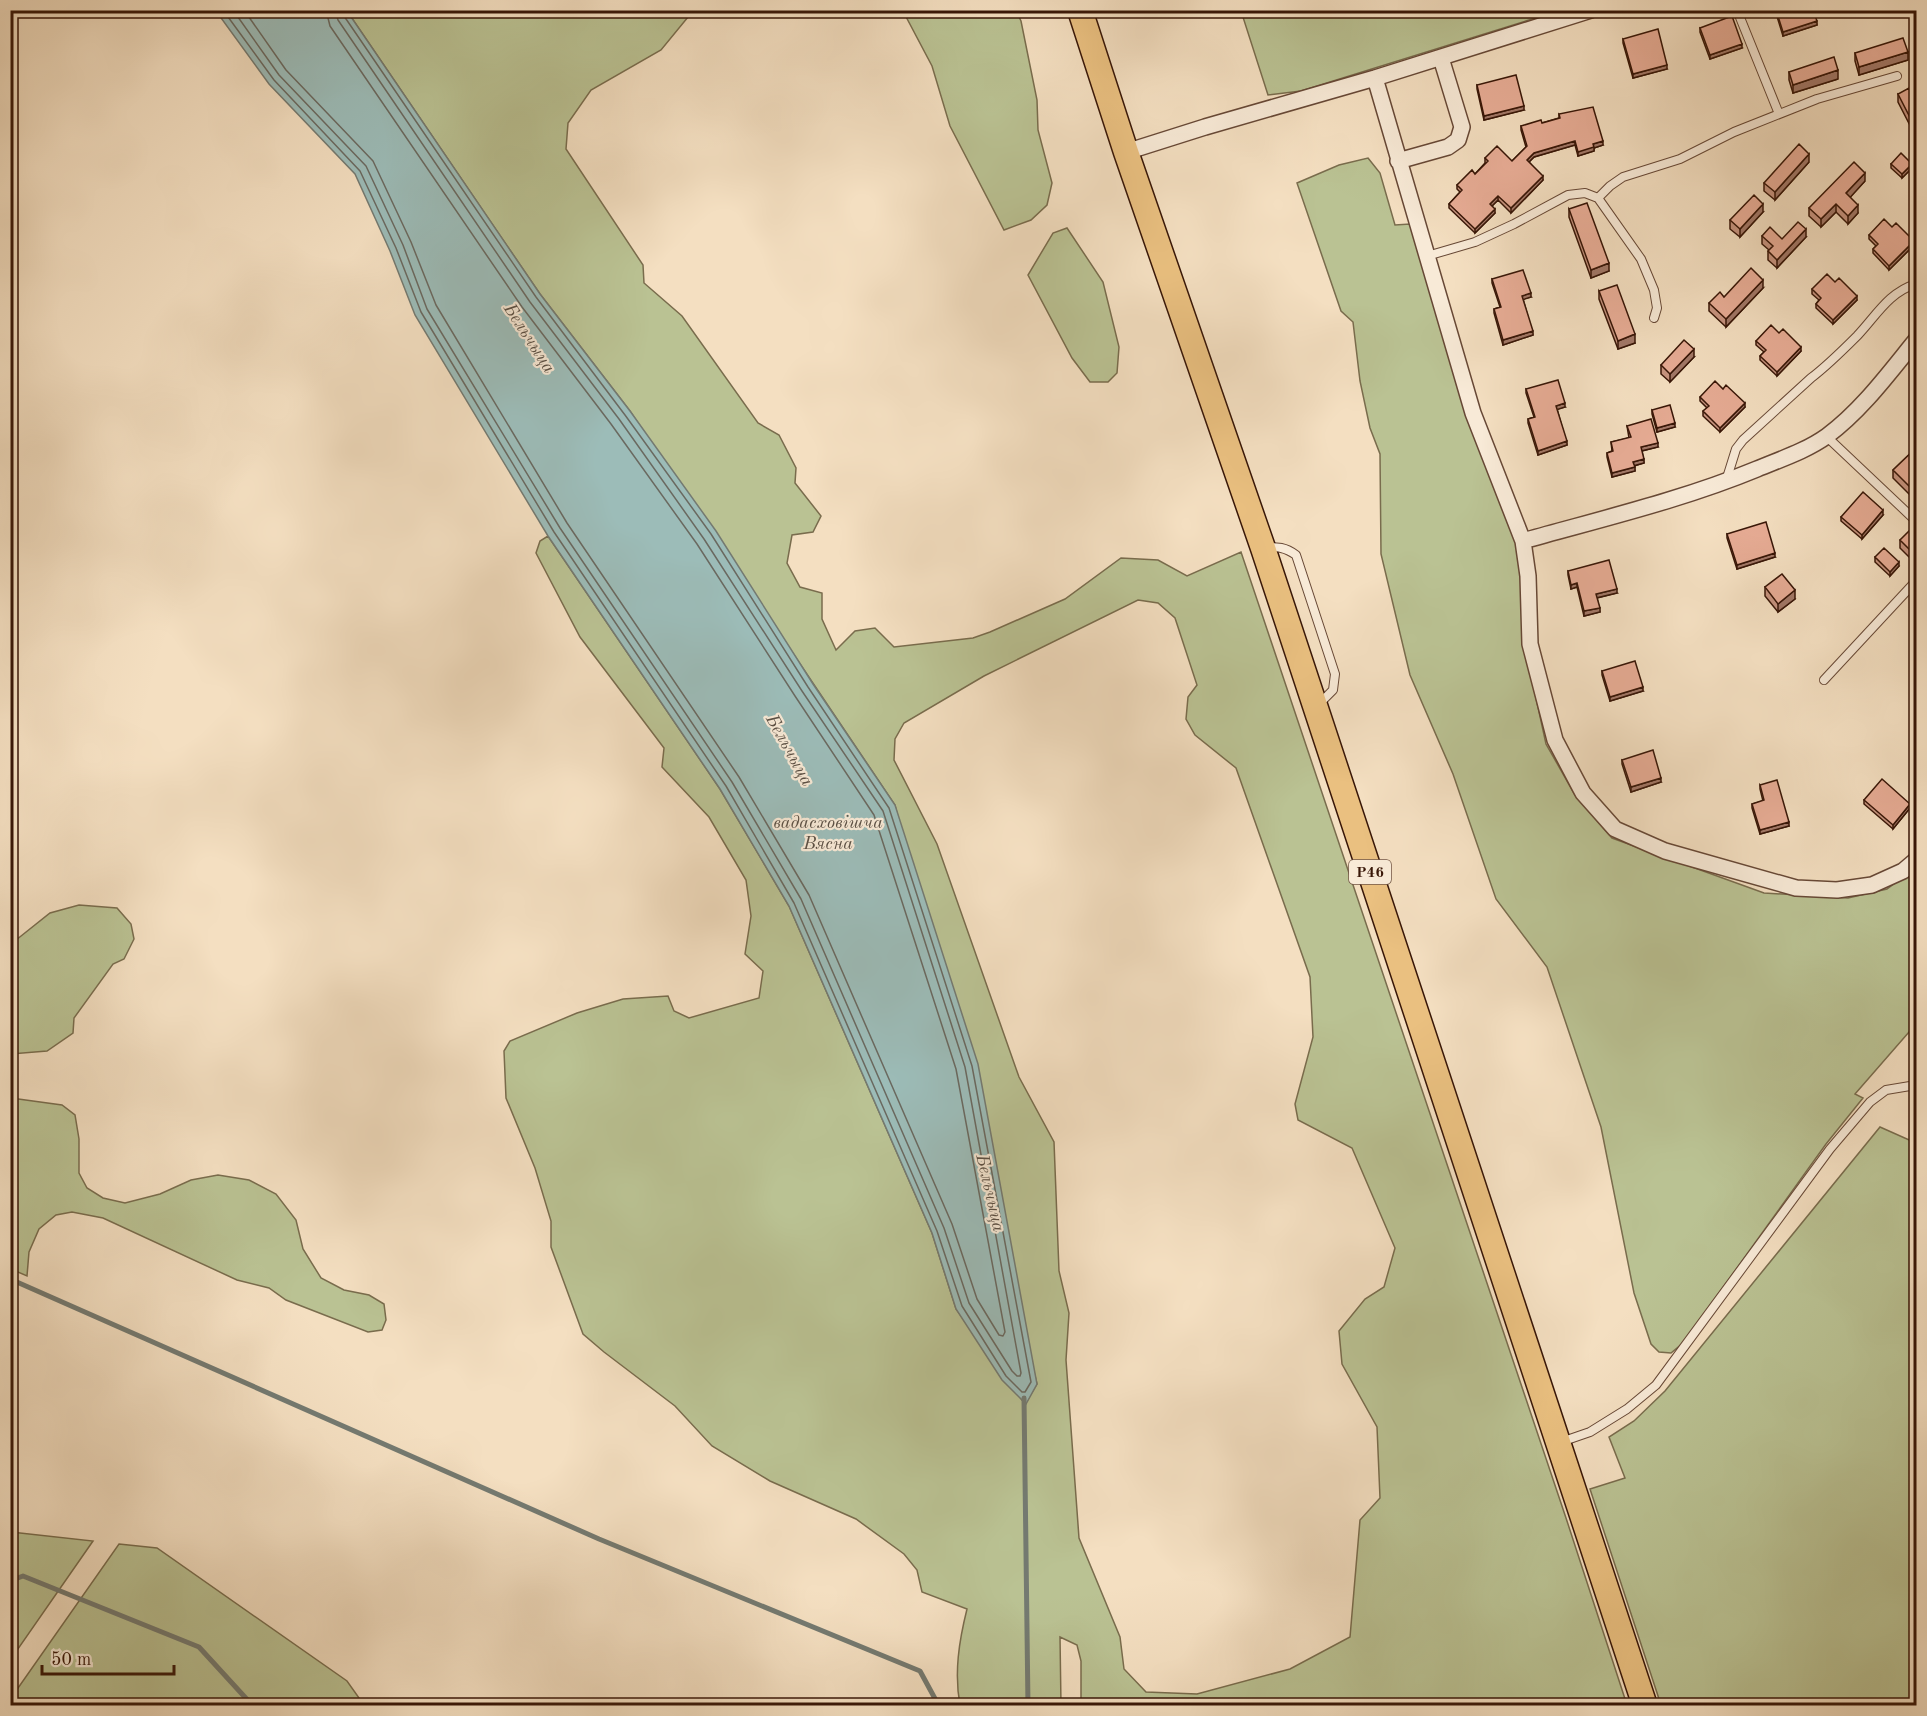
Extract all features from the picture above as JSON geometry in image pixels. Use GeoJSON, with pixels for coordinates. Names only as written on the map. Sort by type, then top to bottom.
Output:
{"type":"FeatureCollection","features":[{"type":"Feature","properties":{"kind":"main road","name":"Р46"},"geometry":{"type":"LineString","coordinates":[[1080,10],[1126,152],[1316,707],[1645,1706]]}},
{"type":"Feature","properties":{"kind":"street"},"geometry":{"type":"LineString","coordinates":[[1126,152],[1441,58],[1591,10]]}},
{"type":"Feature","properties":{"kind":"street"},"geometry":{"type":"LineString","coordinates":[[1398,161],[1448,147],[1458,140],[1462,128],[1441,58]]}},
{"type":"Feature","properties":{"kind":"street"},"geometry":{"type":"LineString","coordinates":[[1375,78],[1473,413],[1523,541],[1528,576],[1530,644],[1555,740],[1582,793],[1615,829],[1665,851],[1796,888],[1837,890],[1872,885],[1903,871],[1917,860]]}},
{"type":"Feature","properties":{"kind":"street"},"geometry":{"type":"LineString","coordinates":[[1523,541],[1725,482],[1799,452],[1826,436],[1864,402],[1917,340]]}},
{"type":"Feature","properties":{"kind":"lane"},"geometry":{"type":"LineString","coordinates":[[1737,10],[1779,114]]}},
{"type":"Feature","properties":{"kind":"lane"},"geometry":{"type":"LineString","coordinates":[[1598,198],[1623,177],[1680,159],[1734,132],[1817,99],[1897,76]]}},
{"type":"Feature","properties":{"kind":"lane"},"geometry":{"type":"LineString","coordinates":[[1427,256],[1475,242],[1568,195],[1585,193],[1598,198],[1641,259],[1654,290],[1656,308],[1653,318]]}},
{"type":"Feature","properties":{"kind":"lane"},"geometry":{"type":"LineString","coordinates":[[1725,482],[1736,449],[1743,440],[1810,378],[1823,369],[1858,335],[1896,292],[1917,284]]}},
{"type":"Feature","properties":{"kind":"lane"},"geometry":{"type":"LineString","coordinates":[[1826,436],[1917,521]]}},
{"type":"Feature","properties":{"kind":"lane"},"geometry":{"type":"LineString","coordinates":[[1824,681],[1917,581]]}},
{"type":"Feature","properties":{"kind":"lane"},"geometry":{"type":"LineString","coordinates":[[1557,1443],[1590,1432],[1628,1409],[1656,1385],[1823,1158],[1870,1102],[1886,1090],[1917,1084]]}},
{"type":"Feature","properties":{"kind":"green space"},"geometry":{"type":"Polygon","coordinates":[[[1241,10],[1558,11],[1301,91],[1268,95],[1241,10]]]}},
{"type":"Feature","properties":{"kind":"green space"},"geometry":{"type":"Polygon","coordinates":[[[347,11],[693,11],[661,50],[591,90],[568,123],[566,149],[643,265],[644,283],[682,316],[758,423],[779,435],[796,468],[795,483],[821,516],[813,532],[792,535],[787,563],[800,587],[822,593],[822,619],[836,650],[855,631],[875,628],[894,647],[973,638],[1065,599],[1121,558],[1158,560],[1187,576],[1241,552],[1627,1705],[1081,1705],[1081,1661],[1077,1645],[1060,1637],[1061,1705],[960,1705],[957,1681],[958,1657],[967,1609],[922,1592],[917,1570],[904,1554],[856,1519],[770,1481],[712,1446],[675,1406],[583,1334],[551,1247],[551,1221],[535,1168],[506,1098],[504,1051],[510,1041],[577,1013],[623,999],[668,996],[674,1011],[689,1018],[759,998],[763,971],[745,954],[751,916],[746,880],[709,817],[662,767],[664,748],[580,637],[536,553],[540,541],[548,536],[720,789],[789,906],[932,1233],[956,1309],[1025,1404],[1037,1384],[895,805],[630,411],[540,294],[347,11]],[[1138,600],[984,676],[904,723],[895,739],[894,760],[937,844],[1019,1077],[1054,1142],[1059,1271],[1069,1313],[1066,1360],[1079,1538],[1120,1637],[1124,1669],[1146,1692],[1197,1694],[1290,1669],[1350,1637],[1360,1520],[1380,1498],[1377,1427],[1342,1364],[1339,1331],[1365,1299],[1384,1287],[1395,1248],[1352,1148],[1298,1120],[1295,1104],[1313,1037],[1310,977],[1236,768],[1195,735],[1186,719],[1188,697],[1197,685],[1175,618],[1158,603],[1138,600]]]}},
{"type":"Feature","properties":{"kind":"green space"},"geometry":{"type":"Polygon","coordinates":[[[903,11],[1016,11],[1021,21],[1037,100],[1038,130],[1052,183],[1047,205],[1031,220],[1004,230],[950,126],[932,66],[903,11]]]}},
{"type":"Feature","properties":{"kind":"green space"},"geometry":{"type":"Polygon","coordinates":[[[1368,158],[1380,173],[1395,225],[1410,224],[1518,543],[1523,575],[1524,643],[1546,744],[1575,795],[1612,838],[1764,893],[1848,898],[1887,889],[1916,867],[1916,1024],[1855,1094],[1863,1098],[1826,1144],[1683,1343],[1671,1353],[1659,1352],[1651,1344],[1634,1293],[1601,1127],[1547,967],[1496,899],[1453,774],[1410,675],[1381,554],[1380,454],[1370,428],[1360,381],[1353,322],[1341,311],[1297,183],[1339,165],[1368,158]]]}},
{"type":"Feature","properties":{"kind":"green space"},"geometry":{"type":"Polygon","coordinates":[[[1067,228],[1103,282],[1119,347],[1117,373],[1108,382],[1090,382],[1072,358],[1028,275],[1053,233],[1067,228]]]}},
{"type":"Feature","properties":{"kind":"green space"},"geometry":{"type":"Polygon","coordinates":[[[79,905],[117,908],[131,924],[134,939],[124,959],[113,964],[74,1018],[73,1033],[47,1051],[11,1054],[11,944],[50,913],[79,905]]]}},
{"type":"Feature","properties":{"kind":"green space"},"geometry":{"type":"Polygon","coordinates":[[[11,1098],[62,1105],[75,1115],[79,1139],[79,1173],[87,1188],[103,1198],[125,1203],[160,1194],[191,1180],[218,1175],[249,1180],[276,1194],[296,1220],[303,1249],[321,1278],[344,1290],[369,1295],[384,1304],[386,1320],[382,1330],[368,1332],[286,1300],[269,1288],[237,1280],[103,1218],[72,1212],[56,1215],[39,1229],[29,1252],[27,1276],[11,1269],[11,1098]]]}},
{"type":"Feature","properties":{"kind":"green space"},"geometry":{"type":"Polygon","coordinates":[[[1880,1127],[1916,1143],[1916,1705],[1661,1705],[1590,1489],[1625,1478],[1609,1437],[1634,1421],[1665,1391],[1880,1127]]]}},
{"type":"Feature","properties":{"kind":"green space"},"geometry":{"type":"Polygon","coordinates":[[[10,1532],[93,1541],[11,1659],[10,1532]]]}},
{"type":"Feature","properties":{"kind":"green space"},"geometry":{"type":"Polygon","coordinates":[[[119,1544],[157,1548],[347,1681],[364,1705],[11,1705],[11,1698],[119,1544]]]}},
{"type":"Feature","properties":{"kind":"water","name":"вадасховішча Вясна"},"geometry":{"type":"Polygon","coordinates":[[[216,11],[347,11],[540,294],[630,411],[716,531],[813,684],[895,805],[978,1064],[1037,1384],[1026,1404],[1002,1380],[956,1309],[932,1233],[789,906],[720,789],[548,536],[415,315],[390,251],[355,174],[269,84],[216,11]]]}},
{"type":"Feature","properties":{"kind":"building"},"geometry":{"type":"Polygon","coordinates":[[[1776,10],[1813,10],[1817,21],[1783,32],[1776,10]]]}},
{"type":"Feature","properties":{"kind":"building"},"geometry":{"type":"Polygon","coordinates":[[[1732,16],[1742,44],[1710,55],[1700,28],[1732,16]]]}},
{"type":"Feature","properties":{"kind":"building"},"geometry":{"type":"Polygon","coordinates":[[[1658,29],[1667,65],[1633,74],[1623,39],[1658,29]]]}},
{"type":"Feature","properties":{"kind":"building"},"geometry":{"type":"Polygon","coordinates":[[[1903,38],[1908,52],[1859,67],[1855,53],[1903,38]]]}},
{"type":"Feature","properties":{"kind":"building"},"geometry":{"type":"Polygon","coordinates":[[[1834,57],[1838,70],[1793,85],[1789,72],[1834,57]]]}},
{"type":"Feature","properties":{"kind":"building"},"geometry":{"type":"Polygon","coordinates":[[[1516,75],[1524,106],[1484,116],[1477,85],[1516,75]]]}},
{"type":"Feature","properties":{"kind":"building"},"geometry":{"type":"Polygon","coordinates":[[[1909,88],[1917,103],[1917,131],[1898,94],[1909,88]]]}},
{"type":"Feature","properties":{"kind":"building"},"geometry":{"type":"Polygon","coordinates":[[[1593,107],[1603,141],[1593,144],[1594,147],[1578,152],[1575,141],[1534,153],[1527,160],[1543,176],[1511,208],[1498,196],[1490,204],[1495,209],[1475,229],[1449,204],[1462,190],[1457,185],[1472,170],[1475,174],[1488,161],[1485,158],[1497,146],[1512,161],[1527,146],[1521,126],[1541,120],[1542,123],[1560,118],[1559,114],[1593,107]]]}},
{"type":"Feature","properties":{"kind":"building"},"geometry":{"type":"Polygon","coordinates":[[[1799,144],[1809,154],[1775,192],[1764,183],[1799,144]]]}},
{"type":"Feature","properties":{"kind":"building"},"geometry":{"type":"Polygon","coordinates":[[[1901,153],[1912,164],[1902,174],[1891,164],[1901,153]]]}},
{"type":"Feature","properties":{"kind":"building"},"geometry":{"type":"Polygon","coordinates":[[[1854,162],[1865,173],[1846,193],[1858,205],[1848,216],[1836,204],[1821,219],[1809,208],[1854,162]]]}},
{"type":"Feature","properties":{"kind":"building"},"geometry":{"type":"Polygon","coordinates":[[[1754,195],[1763,204],[1740,229],[1730,220],[1754,195]]]}},
{"type":"Feature","properties":{"kind":"building"},"geometry":{"type":"Polygon","coordinates":[[[1587,203],[1609,263],[1591,270],[1569,209],[1587,203]]]}},
{"type":"Feature","properties":{"kind":"building"},"geometry":{"type":"Polygon","coordinates":[[[1884,219],[1892,227],[1896,223],[1914,241],[1889,266],[1873,249],[1878,244],[1869,235],[1884,219]]]}},
{"type":"Feature","properties":{"kind":"building"},"geometry":{"type":"Polygon","coordinates":[[[1798,222],[1806,229],[1777,260],[1768,251],[1773,246],[1762,236],[1770,227],[1782,239],[1798,222]]]}},
{"type":"Feature","properties":{"kind":"building"},"geometry":{"type":"Polygon","coordinates":[[[1751,268],[1763,280],[1726,319],[1709,303],[1720,292],[1724,297],[1751,268]]]}},
{"type":"Feature","properties":{"kind":"building"},"geometry":{"type":"Polygon","coordinates":[[[1523,270],[1531,293],[1522,296],[1533,331],[1503,340],[1494,309],[1501,307],[1492,279],[1523,270]]]}},
{"type":"Feature","properties":{"kind":"building"},"geometry":{"type":"Polygon","coordinates":[[[1827,274],[1835,282],[1839,278],[1857,296],[1833,320],[1816,304],[1821,298],[1812,289],[1827,274]]]}},
{"type":"Feature","properties":{"kind":"building"},"geometry":{"type":"Polygon","coordinates":[[[1617,285],[1635,334],[1618,341],[1599,291],[1617,285]]]}},
{"type":"Feature","properties":{"kind":"building"},"geometry":{"type":"Polygon","coordinates":[[[1771,325],[1779,333],[1783,329],[1801,347],[1777,372],[1760,356],[1766,350],[1756,341],[1771,325]]]}},
{"type":"Feature","properties":{"kind":"building"},"geometry":{"type":"Polygon","coordinates":[[[1684,340],[1694,349],[1670,374],[1661,365],[1684,340]]]}},
{"type":"Feature","properties":{"kind":"building"},"geometry":{"type":"Polygon","coordinates":[[[1558,380],[1565,403],[1556,406],[1567,441],[1538,451],[1528,419],[1535,417],[1526,389],[1558,380]]]}},
{"type":"Feature","properties":{"kind":"building"},"geometry":{"type":"Polygon","coordinates":[[[1715,381],[1723,389],[1726,385],[1745,403],[1720,428],[1703,411],[1709,406],[1700,397],[1715,381]]]}},
{"type":"Feature","properties":{"kind":"building"},"geometry":{"type":"Polygon","coordinates":[[[1670,405],[1675,423],[1657,428],[1652,410],[1670,405]]]}},
{"type":"Feature","properties":{"kind":"building"},"geometry":{"type":"Polygon","coordinates":[[[1651,419],[1658,443],[1641,447],[1644,459],[1633,462],[1635,467],[1612,473],[1607,453],[1613,451],[1611,442],[1631,437],[1627,426],[1651,419]]]}},
{"type":"Feature","properties":{"kind":"building"},"geometry":{"type":"Polygon","coordinates":[[[1917,447],[1917,494],[1893,470],[1917,447]]]}},
{"type":"Feature","properties":{"kind":"building"},"geometry":{"type":"Polygon","coordinates":[[[1863,492],[1883,510],[1862,535],[1841,517],[1863,492]]]}},
{"type":"Feature","properties":{"kind":"building"},"geometry":{"type":"Polygon","coordinates":[[[1766,522],[1775,553],[1737,565],[1727,534],[1766,522]]]}},
{"type":"Feature","properties":{"kind":"building"},"geometry":{"type":"Polygon","coordinates":[[[1912,528],[1917,532],[1916,556],[1900,540],[1912,528]]]}},
{"type":"Feature","properties":{"kind":"building"},"geometry":{"type":"Polygon","coordinates":[[[1884,548],[1899,562],[1890,572],[1875,557],[1884,548]]]}},
{"type":"Feature","properties":{"kind":"building"},"geometry":{"type":"Polygon","coordinates":[[[1609,560],[1617,589],[1596,594],[1600,608],[1584,611],[1577,583],[1571,585],[1568,571],[1609,560]]]}},
{"type":"Feature","properties":{"kind":"building"},"geometry":{"type":"Polygon","coordinates":[[[1782,574],[1795,590],[1778,604],[1765,587],[1782,574]]]}},
{"type":"Feature","properties":{"kind":"building"},"geometry":{"type":"Polygon","coordinates":[[[1635,661],[1643,687],[1610,697],[1602,671],[1635,661]]]}},
{"type":"Feature","properties":{"kind":"building"},"geometry":{"type":"Polygon","coordinates":[[[1653,750],[1661,778],[1631,787],[1622,760],[1653,750]]]}},
{"type":"Feature","properties":{"kind":"building"},"geometry":{"type":"Polygon","coordinates":[[[1882,779],[1910,804],[1893,825],[1864,800],[1882,779]]]}},
{"type":"Feature","properties":{"kind":"building"},"geometry":{"type":"Polygon","coordinates":[[[1777,780],[1789,822],[1760,830],[1752,804],[1764,800],[1760,785],[1777,780]]]}},
{"type":"Feature","properties":{"kind":"waterway"},"geometry":{"type":"LineString","coordinates":[[10,1279],[599,1539],[920,1671],[939,1706]]}},
{"type":"Feature","properties":{"kind":"waterway","name":"Бельчыца"},"geometry":{"type":"LineString","coordinates":[[1024,1398],[1028,1706]]}},
{"type":"Feature","properties":{"kind":"waterway"},"geometry":{"type":"LineString","coordinates":[[10,1581],[23,1576],[199,1647],[253,1706]]}}]}
